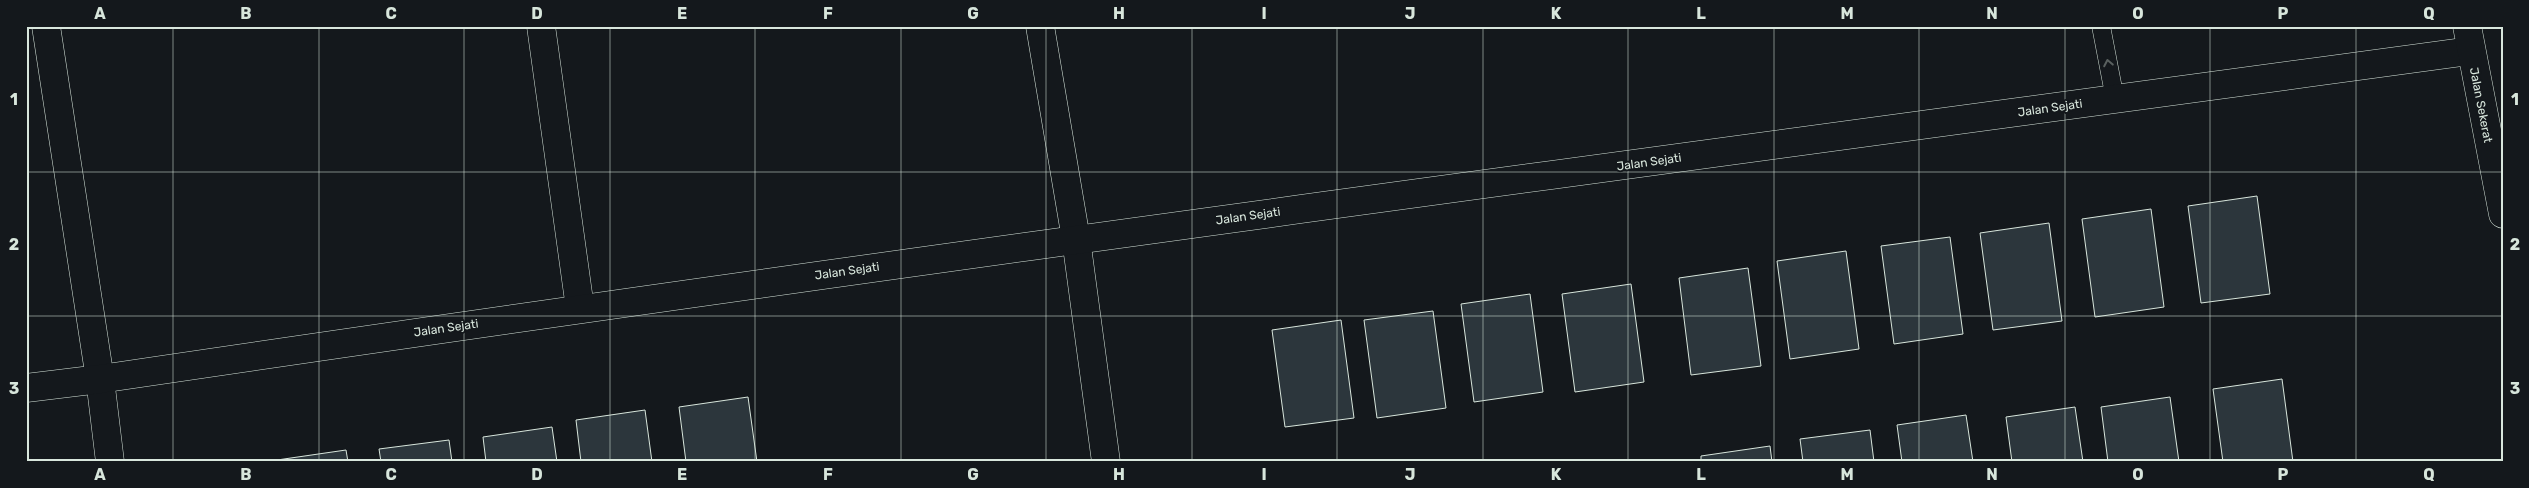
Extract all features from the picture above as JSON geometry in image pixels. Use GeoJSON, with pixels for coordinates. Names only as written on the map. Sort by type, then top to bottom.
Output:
{"type":"FeatureCollection","features":[{"type":"Feature","properties":{"kind":"street"},"geometry":{"type":"LineString","coordinates":[[46,26],[100,379],[110,462]]}},
{"type":"Feature","properties":{"kind":"street"},"geometry":{"type":"LineString","coordinates":[[540,26],[580,308]]}},
{"type":"Feature","properties":{"kind":"street"},"geometry":{"type":"LineString","coordinates":[[1040,26],[1076,239],[1106,462]]}},
{"type":"Feature","properties":{"kind":"street","name":"Jalan Sejati"},"geometry":{"type":"LineString","coordinates":[[26,388],[1076,239],[2115,99],[2468,39]]}},
{"type":"Feature","properties":{"kind":"street","name":"Jalan Sekerat"},"geometry":{"type":"LineString","coordinates":[[2468,39],[2503,214]]}},
{"type":"Feature","properties":{"kind":"lane"},"geometry":{"type":"LineString","coordinates":[[2101,26],[2115,99]]}},
{"type":"Feature","properties":{"kind":"building"},"geometry":{"type":"Polygon","coordinates":[[[2257,196],[2270,294],[2201,303],[2188,206],[2257,196]]]}},
{"type":"Feature","properties":{"kind":"building"},"geometry":{"type":"Polygon","coordinates":[[[2151,209],[2164,307],[2095,317],[2082,219],[2151,209]]]}},
{"type":"Feature","properties":{"kind":"building"},"geometry":{"type":"Polygon","coordinates":[[[2049,223],[2062,321],[1993,330],[1980,233],[2049,223]]]}},
{"type":"Feature","properties":{"kind":"building"},"geometry":{"type":"Polygon","coordinates":[[[1950,237],[1963,334],[1894,344],[1881,246],[1950,237]]]}},
{"type":"Feature","properties":{"kind":"building"},"geometry":{"type":"Polygon","coordinates":[[[1846,251],[1859,349],[1790,359],[1777,261],[1846,251]]]}},
{"type":"Feature","properties":{"kind":"building"},"geometry":{"type":"Polygon","coordinates":[[[1748,268],[1761,366],[1691,375],[1679,278],[1748,268]]]}},
{"type":"Feature","properties":{"kind":"building"},"geometry":{"type":"Polygon","coordinates":[[[1631,284],[1644,382],[1575,392],[1562,294],[1631,284]]]}},
{"type":"Feature","properties":{"kind":"building"},"geometry":{"type":"Polygon","coordinates":[[[1530,294],[1543,392],[1474,402],[1461,304],[1530,294]]]}},
{"type":"Feature","properties":{"kind":"building"},"geometry":{"type":"Polygon","coordinates":[[[1433,311],[1446,408],[1377,418],[1364,320],[1433,311]]]}},
{"type":"Feature","properties":{"kind":"building"},"geometry":{"type":"Polygon","coordinates":[[[1341,320],[1354,418],[1285,427],[1272,330],[1341,320]]]}},
{"type":"Feature","properties":{"kind":"building"},"geometry":{"type":"Polygon","coordinates":[[[2282,379],[2293,462],[2223,462],[2213,389],[2282,379]]]}},
{"type":"Feature","properties":{"kind":"building"},"geometry":{"type":"Polygon","coordinates":[[[748,397],[757,462],[686,462],[679,407],[748,397]]]}},
{"type":"Feature","properties":{"kind":"building"},"geometry":{"type":"Polygon","coordinates":[[[2170,397],[2179,462],[2108,462],[2101,407],[2170,397]]]}},
{"type":"Feature","properties":{"kind":"building"},"geometry":{"type":"Polygon","coordinates":[[[2075,407],[2083,462],[2012,462],[2006,417],[2075,407]]]}},
{"type":"Feature","properties":{"kind":"building"},"geometry":{"type":"Polygon","coordinates":[[[645,410],[652,462],[581,462],[576,420],[645,410]]]}},
{"type":"Feature","properties":{"kind":"building"},"geometry":{"type":"Polygon","coordinates":[[[1966,415],[1973,462],[1902,462],[1897,425],[1966,415]]]}},
{"type":"Feature","properties":{"kind":"building"},"geometry":{"type":"Polygon","coordinates":[[[552,427],[557,462],[486,462],[483,437],[552,427]]]}},
{"type":"Feature","properties":{"kind":"building"},"geometry":{"type":"Polygon","coordinates":[[[1870,430],[1874,462],[1803,462],[1800,439],[1870,430]]]}},
{"type":"Feature","properties":{"kind":"building"},"geometry":{"type":"Polygon","coordinates":[[[449,440],[452,462],[381,462],[379,449],[449,440]]]}},
{"type":"Feature","properties":{"kind":"building"},"geometry":{"type":"Polygon","coordinates":[[[1770,446],[1772,462],[1701,462],[1701,456],[1770,446]]]}},
{"type":"Feature","properties":{"kind":"building"},"geometry":{"type":"Polygon","coordinates":[[[346,450],[348,462],[277,462],[277,460],[346,450]]]}}]}
